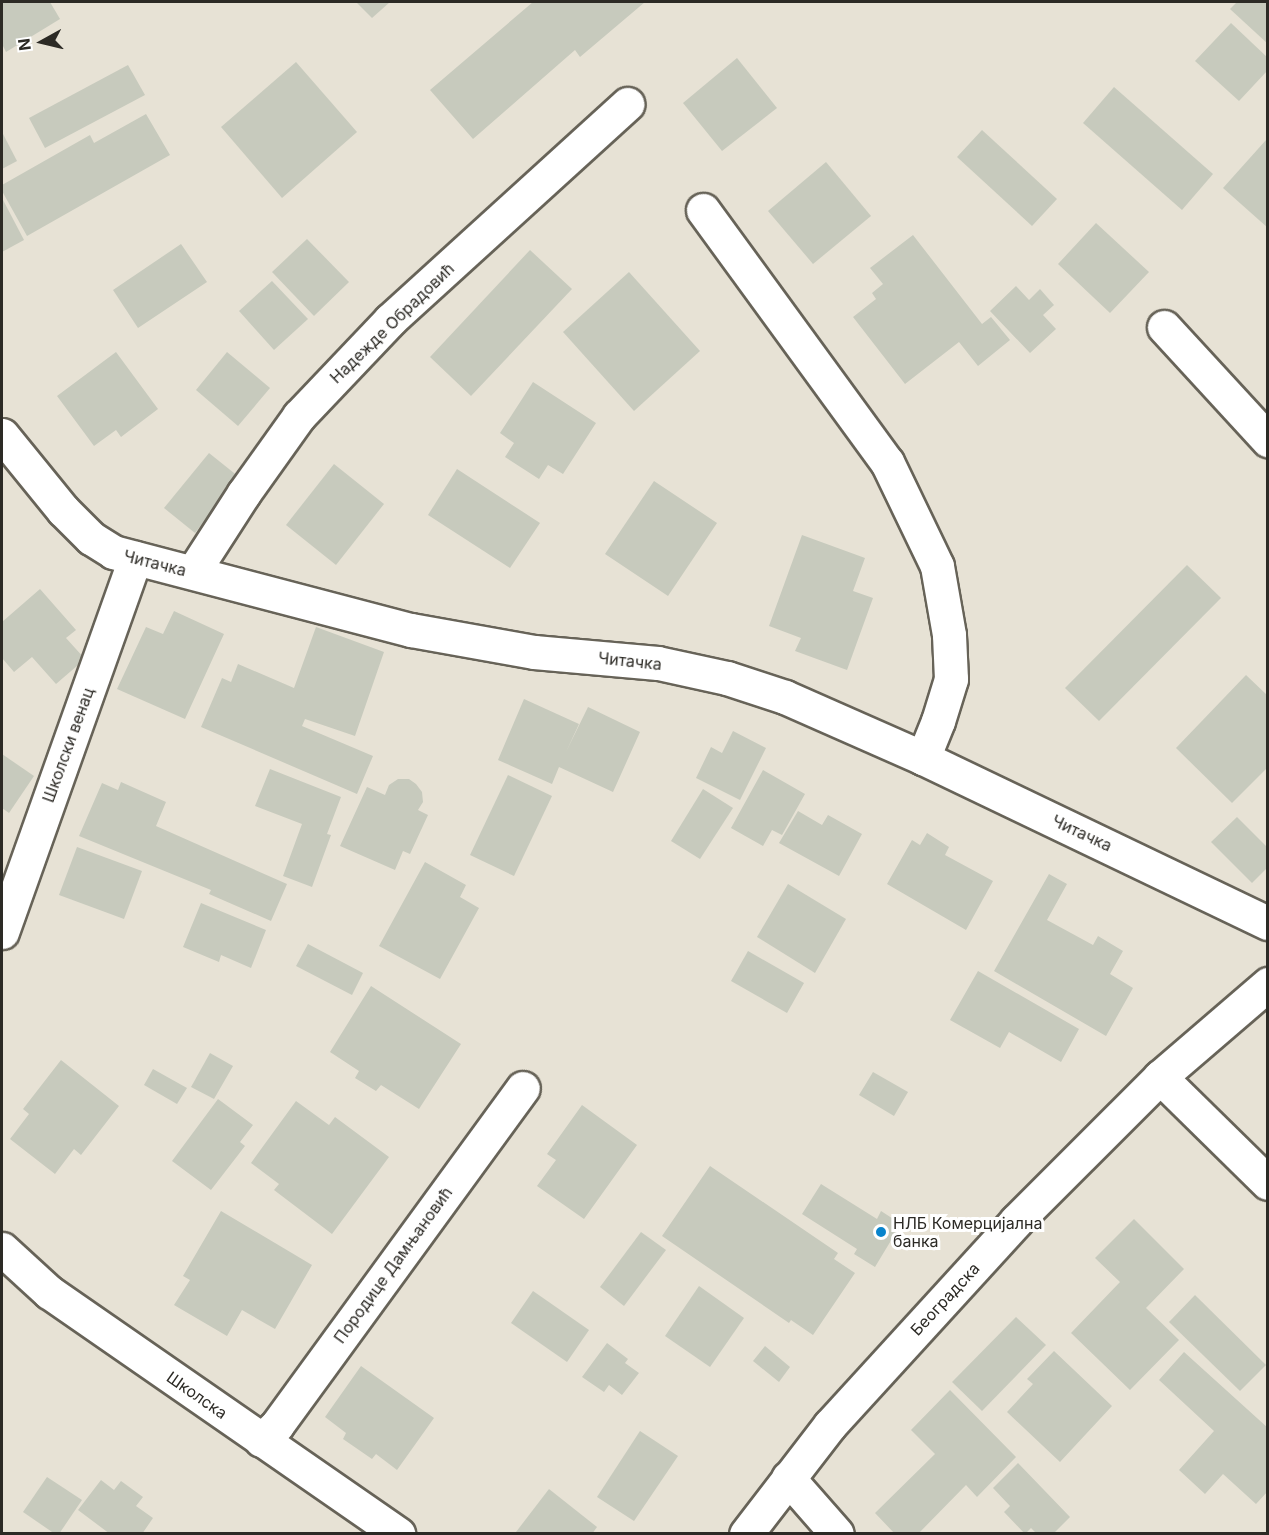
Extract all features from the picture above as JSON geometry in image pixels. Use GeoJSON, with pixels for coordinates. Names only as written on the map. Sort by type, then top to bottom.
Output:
{"type":"FeatureCollection","features":[{"type":"Feature","properties":{"kind":"street","name":"Надежде Обрадовић"},"geometry":{"type":"LineString","coordinates":[[193,572],[244,493],[299,416],[390,320],[627,104]]}},
{"type":"Feature","properties":{"kind":"street"},"geometry":{"type":"LineString","coordinates":[[703,210],[887,462],[937,566],[949,635],[951,679],[938,722],[923,758]]}},
{"type":"Feature","properties":{"kind":"street"},"geometry":{"type":"LineString","coordinates":[[1164,327],[1268,440]]}},
{"type":"Feature","properties":{"kind":"street","name":"Читачка"},"geometry":{"type":"LineString","coordinates":[[2,435],[63,510],[91,538],[113,552],[411,630],[534,652],[658,663],[727,678],[784,697],[923,758],[1268,923]]}},
{"type":"Feature","properties":{"kind":"street","name":"Школски венац"},"geometry":{"type":"LineString","coordinates":[[2,932],[135,558]]}},
{"type":"Feature","properties":{"kind":"street","name":"Београдска"},"geometry":{"type":"LineString","coordinates":[[746,1533],[843,1411],[1008,1230],[1160,1077],[1268,984]]}},
{"type":"Feature","properties":{"kind":"street"},"geometry":{"type":"LineString","coordinates":[[1160,1077],[1268,1183]]}},
{"type":"Feature","properties":{"kind":"street","name":"Породице Дамњановић"},"geometry":{"type":"LineString","coordinates":[[261,1440],[277,1425],[523,1088]]}},
{"type":"Feature","properties":{"kind":"street","name":"Школска"},"geometry":{"type":"LineString","coordinates":[[2,1249],[49,1292],[398,1533]]}},
{"type":"Feature","properties":{"kind":"street"},"geometry":{"type":"LineString","coordinates":[[788,1478],[837,1533]]}},
{"type":"Feature","properties":{"kind":"building"},"geometry":{"type":"Polygon","coordinates":[[[2,2],[50,2],[60,19],[6,52],[2,44],[2,2]]]}},
{"type":"Feature","properties":{"kind":"building"},"geometry":{"type":"Polygon","coordinates":[[[356,2],[390,2],[372,18],[356,2]]]}},
{"type":"Feature","properties":{"kind":"building"},"geometry":{"type":"Polygon","coordinates":[[[533,2],[645,2],[580,57],[575,50],[473,139],[430,90],[533,2]]]}},
{"type":"Feature","properties":{"kind":"building"},"geometry":{"type":"Polygon","coordinates":[[[1237,2],[1268,2],[1268,44],[1230,9],[1237,2]]]}},
{"type":"Feature","properties":{"kind":"building"},"geometry":{"type":"Polygon","coordinates":[[[1231,23],[1268,58],[1268,70],[1239,101],[1195,61],[1231,23]]]}},
{"type":"Feature","properties":{"kind":"building"},"geometry":{"type":"Polygon","coordinates":[[[737,58],[777,108],[722,151],[683,103],[737,58]]]}},
{"type":"Feature","properties":{"kind":"building"},"geometry":{"type":"Polygon","coordinates":[[[296,62],[357,132],[282,198],[221,127],[296,62]]]}},
{"type":"Feature","properties":{"kind":"building"},"geometry":{"type":"Polygon","coordinates":[[[128,65],[145,95],[45,148],[29,118],[128,65]]]}},
{"type":"Feature","properties":{"kind":"building"},"geometry":{"type":"Polygon","coordinates":[[[1114,87],[1213,174],[1182,210],[1083,123],[1114,87]]]}},
{"type":"Feature","properties":{"kind":"building"},"geometry":{"type":"Polygon","coordinates":[[[146,114],[170,155],[27,236],[2,191],[2,185],[90,135],[94,143],[146,114]]]}},
{"type":"Feature","properties":{"kind":"building"},"geometry":{"type":"Polygon","coordinates":[[[982,130],[1057,199],[1032,226],[957,157],[982,130]]]}},
{"type":"Feature","properties":{"kind":"building"},"geometry":{"type":"Polygon","coordinates":[[[2,132],[17,161],[2,169],[2,132]]]}},
{"type":"Feature","properties":{"kind":"building"},"geometry":{"type":"Polygon","coordinates":[[[1266,140],[1268,141],[1268,228],[1223,188],[1266,140]]]}},
{"type":"Feature","properties":{"kind":"building"},"geometry":{"type":"Polygon","coordinates":[[[826,162],[871,216],[813,264],[768,211],[826,162]]]}},
{"type":"Feature","properties":{"kind":"building"},"geometry":{"type":"Polygon","coordinates":[[[2,198],[24,240],[2,252],[2,198]]]}},
{"type":"Feature","properties":{"kind":"building"},"geometry":{"type":"Polygon","coordinates":[[[1096,223],[1149,272],[1110,313],[1058,264],[1096,223]]]}},
{"type":"Feature","properties":{"kind":"building"},"geometry":{"type":"Polygon","coordinates":[[[913,235],[982,324],[991,317],[1010,340],[978,366],[959,342],[905,384],[853,317],[876,299],[872,293],[883,284],[870,268],[913,235]]]}},
{"type":"Feature","properties":{"kind":"building"},"geometry":{"type":"Polygon","coordinates":[[[307,239],[349,282],[314,316],[272,272],[307,239]]]}},
{"type":"Feature","properties":{"kind":"building"},"geometry":{"type":"Polygon","coordinates":[[[181,244],[207,282],[138,328],[113,290],[181,244]]]}},
{"type":"Feature","properties":{"kind":"building"},"geometry":{"type":"Polygon","coordinates":[[[530,250],[572,289],[471,396],[430,357],[530,250]]]}},
{"type":"Feature","properties":{"kind":"building"},"geometry":{"type":"Polygon","coordinates":[[[629,272],[700,351],[634,411],[563,332],[629,272]]]}},
{"type":"Feature","properties":{"kind":"building"},"geometry":{"type":"Polygon","coordinates":[[[272,281],[308,319],[274,350],[239,311],[272,281]]]}},
{"type":"Feature","properties":{"kind":"building"},"geometry":{"type":"Polygon","coordinates":[[[1016,286],[1029,300],[1040,289],[1054,305],[1043,315],[1056,329],[1030,353],[990,311],[1016,286]]]}},
{"type":"Feature","properties":{"kind":"building"},"geometry":{"type":"Polygon","coordinates":[[[116,352],[158,409],[121,437],[116,430],[94,446],[57,396],[116,352]]]}},
{"type":"Feature","properties":{"kind":"building"},"geometry":{"type":"Polygon","coordinates":[[[227,352],[270,388],[238,426],[196,390],[227,352]]]}},
{"type":"Feature","properties":{"kind":"building"},"geometry":{"type":"Polygon","coordinates":[[[533,382],[596,423],[563,474],[548,465],[539,479],[505,457],[514,443],[500,433],[533,382]]]}},
{"type":"Feature","properties":{"kind":"building"},"geometry":{"type":"Polygon","coordinates":[[[209,453],[239,477],[195,533],[164,508],[209,453]]]}},
{"type":"Feature","properties":{"kind":"building"},"geometry":{"type":"Polygon","coordinates":[[[334,464],[384,504],[336,565],[286,525],[334,464]]]}},
{"type":"Feature","properties":{"kind":"building"},"geometry":{"type":"Polygon","coordinates":[[[457,469],[540,523],[510,568],[428,515],[457,469]]]}},
{"type":"Feature","properties":{"kind":"building"},"geometry":{"type":"Polygon","coordinates":[[[654,481],[717,523],[668,596],[605,554],[654,481]]]}},
{"type":"Feature","properties":{"kind":"building"},"geometry":{"type":"Polygon","coordinates":[[[802,535],[865,558],[853,591],[873,598],[847,670],[795,651],[801,638],[769,626],[802,535]]]}},
{"type":"Feature","properties":{"kind":"building"},"geometry":{"type":"Polygon","coordinates":[[[1187,565],[1221,598],[1099,721],[1065,688],[1187,565]]]}},
{"type":"Feature","properties":{"kind":"building"},"geometry":{"type":"Polygon","coordinates":[[[40,589],[76,630],[66,638],[85,659],[56,684],[32,657],[14,672],[2,658],[2,622],[40,589]]]}},
{"type":"Feature","properties":{"kind":"building"},"geometry":{"type":"Polygon","coordinates":[[[174,611],[224,634],[185,719],[117,689],[146,627],[163,634],[174,611]]]}},
{"type":"Feature","properties":{"kind":"building"},"geometry":{"type":"Polygon","coordinates":[[[316,627],[384,652],[355,736],[305,719],[302,726],[373,756],[357,794],[201,727],[222,678],[231,682],[238,664],[294,688],[316,627]]]}},
{"type":"Feature","properties":{"kind":"building"},"geometry":{"type":"Polygon","coordinates":[[[1246,675],[1268,696],[1268,767],[1232,803],[1176,748],[1246,675]]]}},
{"type":"Feature","properties":{"kind":"building"},"geometry":{"type":"Polygon","coordinates":[[[524,699],[579,724],[566,752],[588,707],[640,732],[613,792],[559,767],[552,784],[498,760],[524,699]]]}},
{"type":"Feature","properties":{"kind":"building"},"geometry":{"type":"Polygon","coordinates":[[[733,731],[766,748],[740,800],[696,778],[711,747],[722,753],[733,731]]]}},
{"type":"Feature","properties":{"kind":"building"},"geometry":{"type":"Polygon","coordinates":[[[2,754],[34,776],[9,813],[2,808],[2,754]]]}},
{"type":"Feature","properties":{"kind":"building"},"geometry":{"type":"Polygon","coordinates":[[[270,769],[341,797],[327,834],[331,835],[312,887],[283,876],[302,824],[255,806],[270,769]]]}},
{"type":"Feature","properties":{"kind":"building"},"geometry":{"type":"Polygon","coordinates":[[[763,770],[805,794],[782,835],[772,830],[763,846],[731,828],[763,770]]]}},
{"type":"Feature","properties":{"kind":"building"},"geometry":{"type":"Polygon","coordinates":[[[508,775],[552,796],[514,876],[470,855],[508,775]]]}},
{"type":"Feature","properties":{"kind":"building"},"geometry":{"type":"Polygon","coordinates":[[[398,779],[409,779],[416,784],[422,792],[423,802],[418,810],[428,815],[410,854],[403,851],[395,870],[340,846],[367,787],[385,795],[389,785],[398,779]]]}},
{"type":"Feature","properties":{"kind":"building"},"geometry":{"type":"Polygon","coordinates":[[[121,782],[166,802],[156,826],[287,884],[271,921],[209,894],[211,890],[79,836],[102,783],[118,790],[121,782]]]}},
{"type":"Feature","properties":{"kind":"building"},"geometry":{"type":"Polygon","coordinates":[[[703,789],[733,808],[700,859],[671,841],[703,789]]]}},
{"type":"Feature","properties":{"kind":"building"},"geometry":{"type":"Polygon","coordinates":[[[798,811],[822,825],[828,815],[862,834],[839,876],[779,843],[798,811]]]}},
{"type":"Feature","properties":{"kind":"building"},"geometry":{"type":"Polygon","coordinates":[[[1237,817],[1268,848],[1268,867],[1252,883],[1211,842],[1237,817]]]}},
{"type":"Feature","properties":{"kind":"building"},"geometry":{"type":"Polygon","coordinates":[[[927,833],[949,847],[945,855],[993,881],[966,930],[887,884],[912,840],[920,845],[927,833]]]}},
{"type":"Feature","properties":{"kind":"building"},"geometry":{"type":"Polygon","coordinates":[[[77,847],[142,871],[124,919],[59,895],[77,847]]]}},
{"type":"Feature","properties":{"kind":"building"},"geometry":{"type":"Polygon","coordinates":[[[425,862],[466,885],[460,897],[479,908],[440,979],[379,946],[425,862]]]}},
{"type":"Feature","properties":{"kind":"building"},"geometry":{"type":"Polygon","coordinates":[[[1049,874],[1067,884],[1047,920],[1093,945],[1098,936],[1123,951],[1110,974],[1133,988],[1106,1036],[994,971],[1049,874]]]}},
{"type":"Feature","properties":{"kind":"building"},"geometry":{"type":"Polygon","coordinates":[[[788,884],[846,919],[815,973],[757,937],[788,884]]]}},
{"type":"Feature","properties":{"kind":"building"},"geometry":{"type":"Polygon","coordinates":[[[201,903],[266,930],[251,968],[221,955],[219,962],[183,947],[201,903]]]}},
{"type":"Feature","properties":{"kind":"building"},"geometry":{"type":"Polygon","coordinates":[[[308,944],[363,973],[352,995],[296,966],[308,944]]]}},
{"type":"Feature","properties":{"kind":"building"},"geometry":{"type":"Polygon","coordinates":[[[748,951],[804,983],[787,1013],[731,981],[748,951]]]}},
{"type":"Feature","properties":{"kind":"building"},"geometry":{"type":"Polygon","coordinates":[[[978,971],[1079,1029],[1061,1062],[1009,1032],[1000,1048],[950,1020],[978,971]]]}},
{"type":"Feature","properties":{"kind":"building"},"geometry":{"type":"Polygon","coordinates":[[[371,986],[461,1044],[419,1109],[381,1085],[376,1091],[355,1078],[359,1071],[330,1052],[371,986]]]}},
{"type":"Feature","properties":{"kind":"building"},"geometry":{"type":"Polygon","coordinates":[[[210,1053],[233,1066],[214,1099],[191,1087],[210,1053]]]}},
{"type":"Feature","properties":{"kind":"building"},"geometry":{"type":"Polygon","coordinates":[[[61,1060],[119,1106],[81,1155],[74,1149],[55,1174],[10,1139],[29,1114],[23,1109],[61,1060]]]}},
{"type":"Feature","properties":{"kind":"building"},"geometry":{"type":"Polygon","coordinates":[[[153,1069],[187,1088],[177,1104],[144,1085],[153,1069]]]}},
{"type":"Feature","properties":{"kind":"building"},"geometry":{"type":"Polygon","coordinates":[[[873,1072],[908,1092],[894,1116],[859,1095],[873,1072]]]}},
{"type":"Feature","properties":{"kind":"building"},"geometry":{"type":"Polygon","coordinates":[[[218,1099],[253,1125],[240,1142],[245,1146],[211,1190],[172,1161],[218,1099]]]}},
{"type":"Feature","properties":{"kind":"building"},"geometry":{"type":"Polygon","coordinates":[[[296,1101],[329,1125],[335,1117],[389,1157],[332,1234],[274,1190],[279,1184],[251,1163],[296,1101]]]}},
{"type":"Feature","properties":{"kind":"building"},"geometry":{"type":"Polygon","coordinates":[[[582,1105],[637,1145],[584,1219],[537,1186],[556,1160],[547,1154],[582,1105]]]}},
{"type":"Feature","properties":{"kind":"building"},"geometry":{"type":"Polygon","coordinates":[[[710,1166],[838,1253],[834,1259],[855,1273],[813,1335],[791,1320],[789,1323],[662,1236],[710,1166]]]}},
{"type":"Feature","properties":{"kind":"building"},"geometry":{"type":"Polygon","coordinates":[[[821,1184],[877,1219],[881,1211],[901,1224],[875,1267],[854,1254],[857,1249],[802,1214],[821,1184]]]}},
{"type":"Feature","properties":{"kind":"building"},"geometry":{"type":"Polygon","coordinates":[[[221,1211],[312,1265],[275,1329],[242,1310],[227,1336],[174,1305],[190,1280],[183,1276],[221,1211]]]}},
{"type":"Feature","properties":{"kind":"building"},"geometry":{"type":"Polygon","coordinates":[[[1134,1219],[1184,1269],[1146,1308],[1179,1340],[1130,1390],[1071,1333],[1120,1282],[1095,1258],[1134,1219]]]}},
{"type":"Feature","properties":{"kind":"building"},"geometry":{"type":"Polygon","coordinates":[[[641,1232],[666,1250],[624,1306],[600,1287],[641,1232]]]}},
{"type":"Feature","properties":{"kind":"building"},"geometry":{"type":"Polygon","coordinates":[[[699,1286],[744,1318],[710,1367],[665,1336],[699,1286]]]}},
{"type":"Feature","properties":{"kind":"building"},"geometry":{"type":"Polygon","coordinates":[[[533,1291],[589,1330],[567,1362],[511,1323],[533,1291]]]}},
{"type":"Feature","properties":{"kind":"building"},"geometry":{"type":"Polygon","coordinates":[[[1195,1295],[1266,1365],[1240,1391],[1169,1322],[1195,1295]]]}},
{"type":"Feature","properties":{"kind":"building"},"geometry":{"type":"Polygon","coordinates":[[[1016,1317],[1046,1345],[982,1411],[952,1382],[1016,1317]]]}},
{"type":"Feature","properties":{"kind":"building"},"geometry":{"type":"Polygon","coordinates":[[[607,1343],[628,1359],[625,1363],[639,1373],[622,1395],[609,1385],[604,1392],[582,1377],[607,1343]]]}},
{"type":"Feature","properties":{"kind":"building"},"geometry":{"type":"Polygon","coordinates":[[[765,1346],[790,1367],[779,1382],[753,1361],[765,1346]]]}},
{"type":"Feature","properties":{"kind":"building"},"geometry":{"type":"Polygon","coordinates":[[[1054,1351],[1112,1406],[1060,1462],[1007,1412],[1033,1384],[1027,1379],[1054,1351]]]}},
{"type":"Feature","properties":{"kind":"building"},"geometry":{"type":"Polygon","coordinates":[[[1184,1352],[1268,1428],[1268,1491],[1256,1504],[1223,1474],[1205,1494],[1179,1470],[1214,1431],[1159,1380],[1184,1352]]]}},
{"type":"Feature","properties":{"kind":"building"},"geometry":{"type":"Polygon","coordinates":[[[361,1366],[434,1418],[397,1470],[376,1454],[372,1459],[343,1439],[346,1433],[325,1417],[361,1366]]]}},
{"type":"Feature","properties":{"kind":"building"},"geometry":{"type":"Polygon","coordinates":[[[950,1390],[1016,1457],[977,1497],[966,1485],[918,1534],[895,1534],[875,1513],[935,1454],[911,1430],[950,1390]]]}},
{"type":"Feature","properties":{"kind":"building"},"geometry":{"type":"Polygon","coordinates":[[[640,1431],[678,1456],[634,1521],[597,1497],[640,1431]]]}},
{"type":"Feature","properties":{"kind":"building"},"geometry":{"type":"Polygon","coordinates":[[[1018,1463],[1070,1517],[1053,1534],[1037,1534],[1031,1528],[1025,1534],[1004,1512],[1010,1506],[993,1488],[1018,1463]]]}},
{"type":"Feature","properties":{"kind":"building"},"geometry":{"type":"Polygon","coordinates":[[[47,1477],[82,1500],[59,1534],[55,1534],[23,1512],[47,1477]]]}},
{"type":"Feature","properties":{"kind":"building"},"geometry":{"type":"Polygon","coordinates":[[[101,1480],[114,1490],[121,1481],[143,1497],[136,1506],[153,1518],[142,1534],[110,1534],[78,1510],[101,1480]]]}},
{"type":"Feature","properties":{"kind":"building"},"geometry":{"type":"Polygon","coordinates":[[[549,1489],[597,1527],[592,1534],[516,1532],[549,1489]]]}},
{"type":"Feature","properties":{"kind":"place","name":"НЛБ Комерцијална банка"},"geometry":{"type":"Point","coordinates":[881,1232]}}]}
